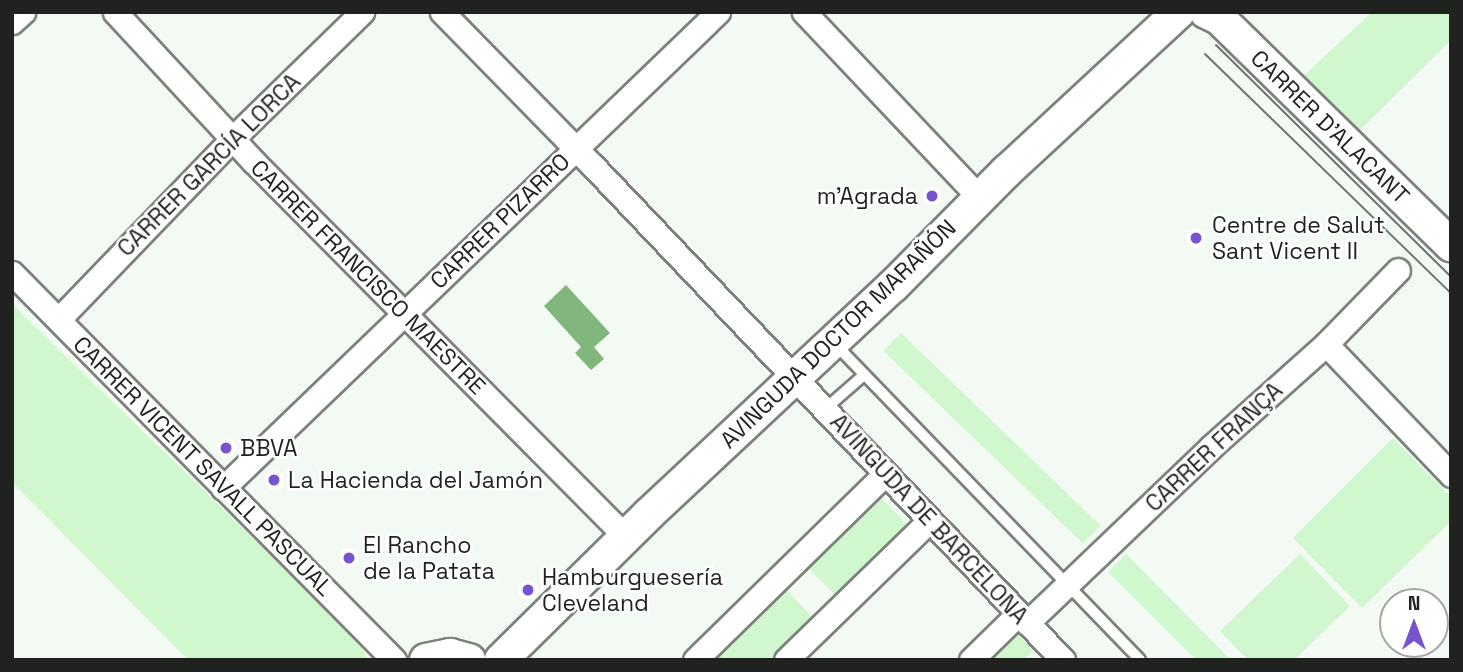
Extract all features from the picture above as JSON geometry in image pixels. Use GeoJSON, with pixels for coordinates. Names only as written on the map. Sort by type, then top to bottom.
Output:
{"type":"FeatureCollection","features":[{"type":"Feature","properties":{"kind":"street"},"geometry":{"type":"LineString","coordinates":[[12,22],[23,12]]}},
{"type":"Feature","properties":{"kind":"street","name":"CARRER FRANCISCO MAESTRE"},"geometry":{"type":"LineString","coordinates":[[114,12],[232,139],[626,537]]}},
{"type":"Feature","properties":{"kind":"street","name":"CARRER GARCÍA LORCA"},"geometry":{"type":"LineString","coordinates":[[59,319],[232,139],[362,12]]}},
{"type":"Feature","properties":{"kind":"street","name":"AVINGUDA DE BARCELONA"},"geometry":{"type":"LineString","coordinates":[[442,12],[576,148],[825,409],[884,475],[1063,660]]}},
{"type":"Feature","properties":{"kind":"street","name":"CARRER PIZARRO"},"geometry":{"type":"LineString","coordinates":[[223,488],[718,12]]}},
{"type":"Feature","properties":{"kind":"street"},"geometry":{"type":"LineString","coordinates":[[804,12],[979,198]]}},
{"type":"Feature","properties":{"kind":"street","name":"AVINGUDA DOCTOR MARAÑÓN"},"geometry":{"type":"LineString","coordinates":[[500,660],[833,342],[979,198],[1179,12]]}},
{"type":"Feature","properties":{"kind":"street","name":"CARRER D'ALACANT"},"geometry":{"type":"LineString","coordinates":[[1206,12],[1219,18],[1446,230]]}},
{"type":"Feature","properties":{"kind":"street","name":"CARRER FRANÇA"},"geometry":{"type":"LineString","coordinates":[[971,660],[1022,618],[1067,587],[1211,447],[1326,344],[1398,270]]}},
{"type":"Feature","properties":{"kind":"street","name":"CARRER VICENT SAVALL PASCUAL"},"geometry":{"type":"LineString","coordinates":[[12,272],[394,660]]}},
{"type":"Feature","properties":{"kind":"street"},"geometry":{"type":"LineString","coordinates":[[1326,344],[1451,475]]}},
{"type":"Feature","properties":{"kind":"street"},"geometry":{"type":"LineString","coordinates":[[695,660],[884,475]]}},
{"type":"Feature","properties":{"kind":"street"},"geometry":{"type":"LineString","coordinates":[[786,660],[929,521]]}},
{"type":"Feature","properties":{"kind":"street"},"geometry":{"type":"LineString","coordinates":[[426,660],[450,655],[469,660]]}},
{"type":"Feature","properties":{"kind":"lane"},"geometry":{"type":"LineString","coordinates":[[833,342],[1140,660]]}},
{"type":"Feature","properties":{"kind":"lane"},"geometry":{"type":"LineString","coordinates":[[825,409],[864,375]]}},
{"type":"Feature","properties":{"kind":"shaded area"},"geometry":{"type":"Polygon","coordinates":[[[1372,12],[1451,12],[1451,40],[1353,137],[1296,83],[1372,12]]]}},
{"type":"Feature","properties":{"kind":"shaded area"},"geometry":{"type":"Polygon","coordinates":[[[566,285],[610,333],[594,347],[604,359],[591,370],[575,353],[581,347],[544,306],[566,285]]]}},
{"type":"Feature","properties":{"kind":"shaded area"},"geometry":{"type":"Polygon","coordinates":[[[12,304],[357,639],[368,660],[188,660],[12,482],[12,304]]]}},
{"type":"Feature","properties":{"kind":"shaded area"},"geometry":{"type":"Polygon","coordinates":[[[901,333],[1100,525],[1083,543],[884,351],[901,333]]]}},
{"type":"Feature","properties":{"kind":"shaded area"},"geometry":{"type":"Polygon","coordinates":[[[1393,438],[1451,497],[1451,521],[1382,588],[1379,588],[1379,591],[1362,608],[1293,538],[1393,438]]]}},
{"type":"Feature","properties":{"kind":"shaded area"},"geometry":{"type":"Polygon","coordinates":[[[878,495],[911,528],[840,600],[807,566],[878,495]]]}},
{"type":"Feature","properties":{"kind":"shaded area"},"geometry":{"type":"Polygon","coordinates":[[[1126,554],[1231,660],[1196,660],[1108,572],[1126,554]]]}},
{"type":"Feature","properties":{"kind":"shaded area"},"geometry":{"type":"Polygon","coordinates":[[[1300,554],[1350,606],[1294,660],[1248,660],[1220,631],[1300,554]]]}},
{"type":"Feature","properties":{"kind":"shaded area"},"geometry":{"type":"Polygon","coordinates":[[[783,586],[814,619],[771,660],[706,660],[783,586]]]}},
{"type":"Feature","properties":{"kind":"shaded area"},"geometry":{"type":"Polygon","coordinates":[[[1013,629],[1034,650],[1024,660],[980,660],[1013,629]]]}},
{"type":"Feature","properties":{"kind":"tram line"},"geometry":{"type":"LineString","coordinates":[[1216,45],[1451,277]]}},
{"type":"Feature","properties":{"kind":"tram line"},"geometry":{"type":"LineString","coordinates":[[1205,54],[1451,293]]}},
{"type":"Feature","properties":{"kind":"place","name":"m'Agrada"},"geometry":{"type":"Point","coordinates":[932,196]}},
{"type":"Feature","properties":{"kind":"place","name":"Centre de Salut Sant Vicent II"},"geometry":{"type":"Point","coordinates":[1196,238]}},
{"type":"Feature","properties":{"kind":"place","name":"BBVA"},"geometry":{"type":"Point","coordinates":[226,448]}},
{"type":"Feature","properties":{"kind":"place","name":"La Hacienda del Jamón"},"geometry":{"type":"Point","coordinates":[274,480]}},
{"type":"Feature","properties":{"kind":"place","name":"El Rancho de la Patata"},"geometry":{"type":"Point","coordinates":[349,558]}},
{"type":"Feature","properties":{"kind":"place","name":"Hamburguesería Cleveland"},"geometry":{"type":"Point","coordinates":[528,590]}}]}
